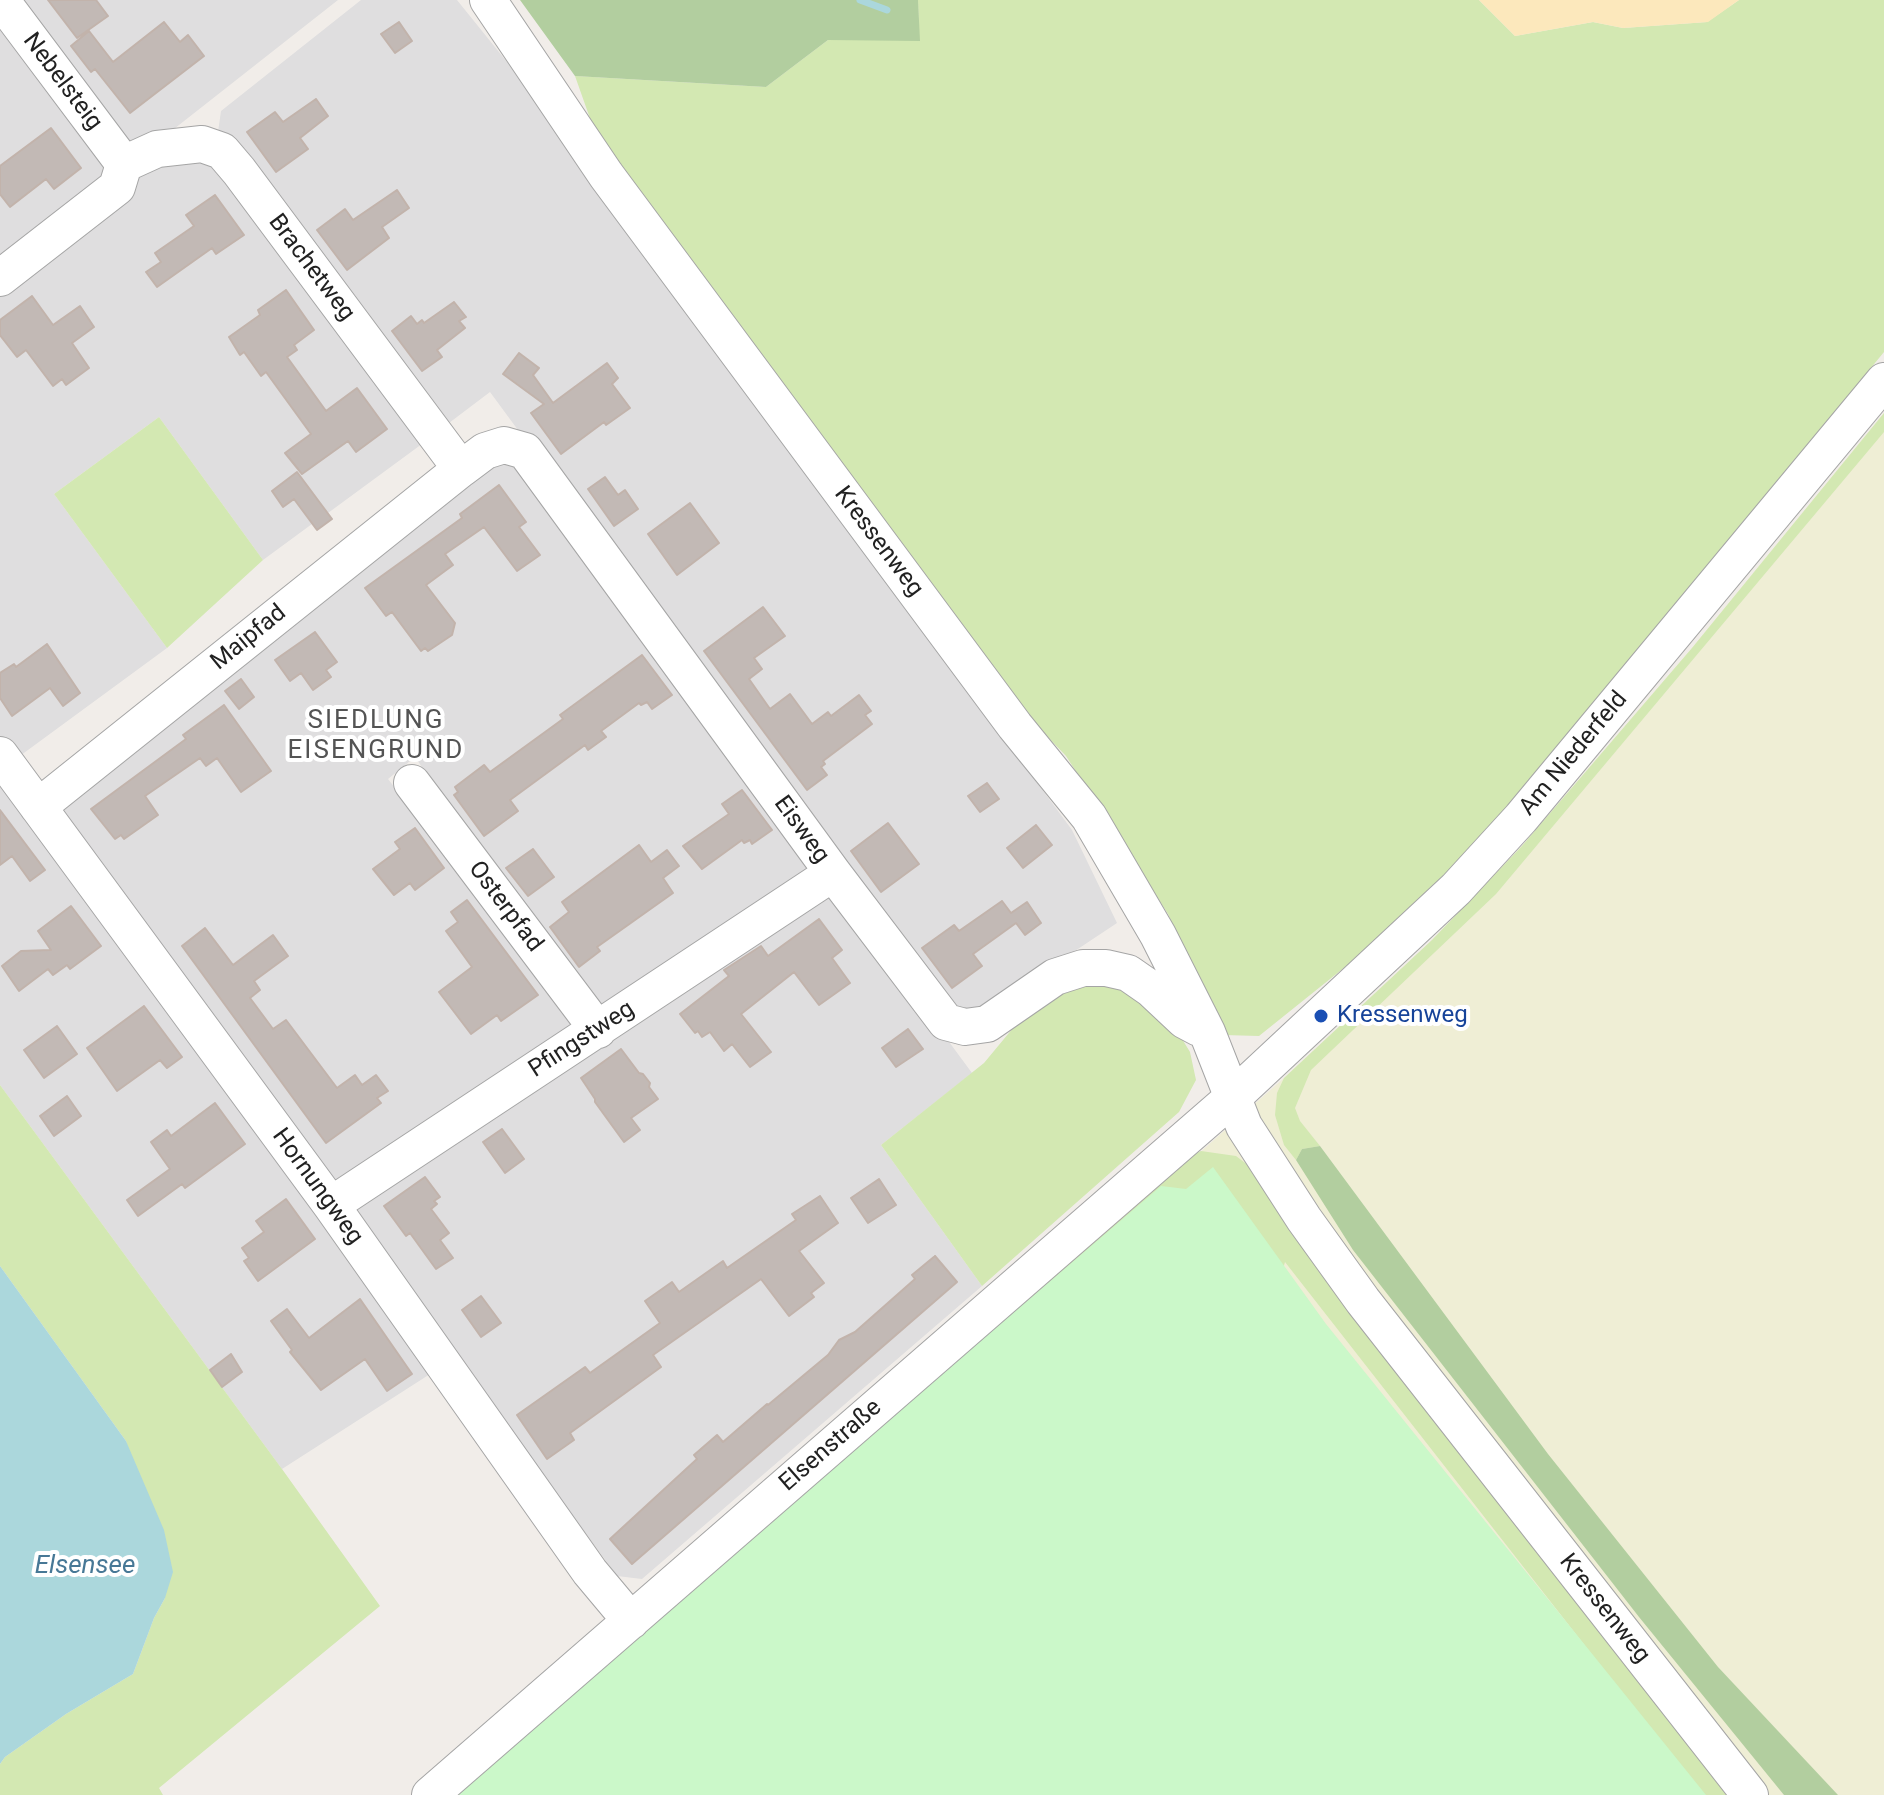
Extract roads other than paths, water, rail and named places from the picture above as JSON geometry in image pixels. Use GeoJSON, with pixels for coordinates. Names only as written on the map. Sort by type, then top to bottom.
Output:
{"type":"FeatureCollection","features":[{"type":"Feature","properties":{"kind":"street","name":"Nebelsteig"},"geometry":{"type":"LineString","coordinates":[[1,0],[124,164]]}},
{"type":"Feature","properties":{"kind":"street","name":"Kressenweg"},"geometry":{"type":"LineString","coordinates":[[488,0],[615,188],[1015,726],[1089,817],[1158,935],[1207,1032],[1251,1139],[1304,1219],[1363,1301],[1750,1795]]}},
{"type":"Feature","properties":{"kind":"street","name":"Brachetweg"},"geometry":{"type":"LineString","coordinates":[[124,164],[157,149],[202,144],[222,151],[461,469]]}},
{"type":"Feature","properties":{"kind":"street"},"geometry":{"type":"LineString","coordinates":[[0,278],[117,187],[124,164]]}},
{"type":"Feature","properties":{"kind":"street","name":"Am Niederfeld"},"geometry":{"type":"LineString","coordinates":[[1232,1098],[1456,889],[1521,818],[1884,381]]}},
{"type":"Feature","properties":{"kind":"street","name":"Eisweg"},"geometry":{"type":"LineString","coordinates":[[461,469],[485,451],[504,445],[525,451],[833,873],[946,1022],[965,1027],[987,1024],[1055,977],[1083,968],[1106,968],[1128,973],[1151,989],[1184,1020],[1207,1032]]}},
{"type":"Feature","properties":{"kind":"street","name":"Maipfad"},"geometry":{"type":"LineString","coordinates":[[38,807],[461,469]]}},
{"type":"Feature","properties":{"kind":"street","name":"Hornungweg"},"geometry":{"type":"LineString","coordinates":[[0,755],[331,1205],[590,1572],[631,1621]]}},
{"type":"Feature","properties":{"kind":"street","name":"Osterpfad"},"geometry":{"type":"LineString","coordinates":[[412,783],[598,1030]]}},
{"type":"Feature","properties":{"kind":"street","name":"Pfingstweg"},"geometry":{"type":"LineString","coordinates":[[331,1205],[833,873]]}},
{"type":"Feature","properties":{"kind":"street","name":"Elsenstraße"},"geometry":{"type":"LineString","coordinates":[[430,1795],[1232,1098]]}},
{"type":"Feature","properties":{"kind":"water","name":"Elsensee"},"geometry":{"type":"Polygon","coordinates":[[[0,1266],[126,1441],[164,1530],[173,1572],[133,1674],[66,1714],[5,1757],[0,1764],[0,1266]]]}},
{"type":"Feature","properties":{"kind":"waterway"},"geometry":{"type":"LineString","coordinates":[[860,0],[887,10]]}},
{"type":"Feature","properties":{"kind":"place","name":"Kressenweg"},"geometry":{"type":"Point","coordinates":[1321,1016]}},
{"type":"Feature","properties":{"kind":"district","name":"SIEDLUNG EISENGRUND"},"geometry":{"type":"Point","coordinates":[376,736]}}]}
